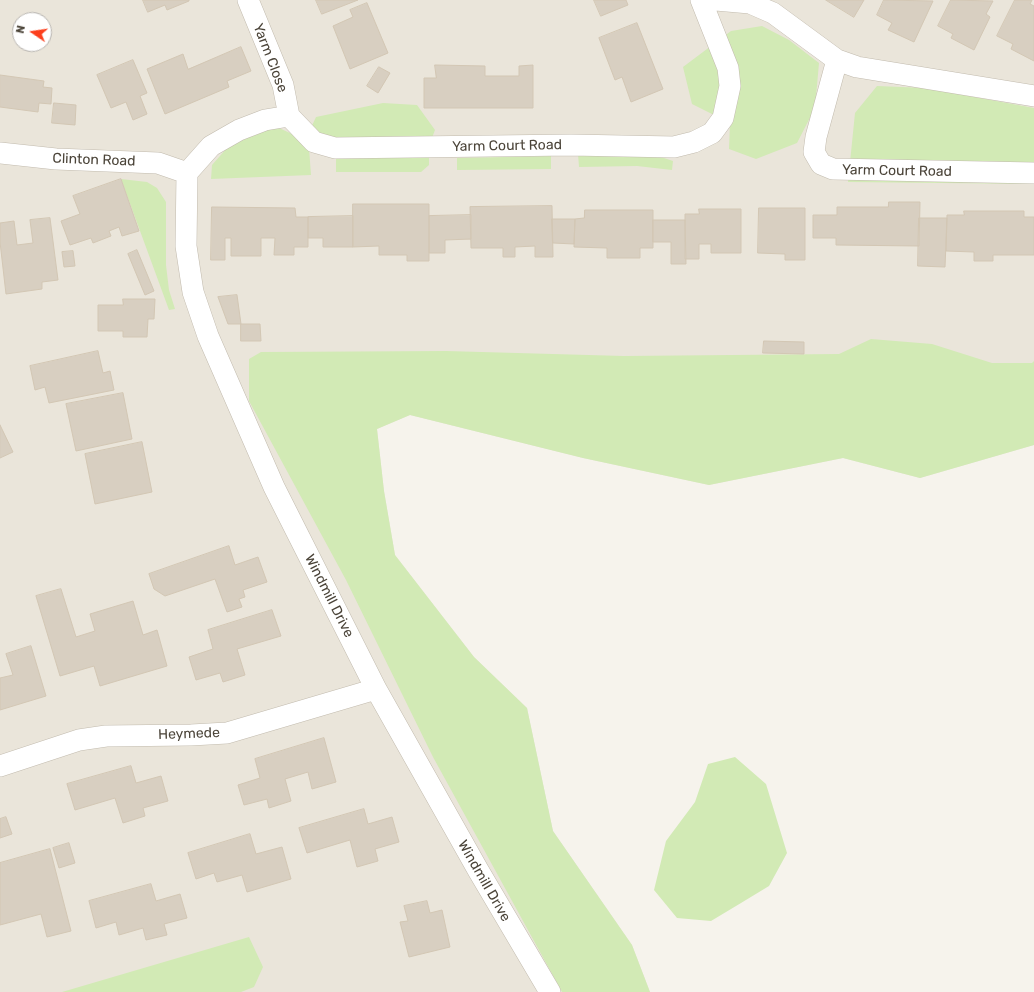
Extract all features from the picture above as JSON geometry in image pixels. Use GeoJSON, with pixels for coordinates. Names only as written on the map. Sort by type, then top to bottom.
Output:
{"type":"FeatureCollection","features":[{"type":"Feature","properties":{"kind":"street","name":"Yarm Close"},"geometry":{"type":"LineString","coordinates":[[248,0],[283,85],[289,116]]}},
{"type":"Feature","properties":{"kind":"street","name":"Yarm Court Road"},"geometry":{"type":"LineString","coordinates":[[289,116],[314,142],[335,148],[571,145],[674,147],[694,142],[712,133],[723,118],[730,86],[728,68],[701,0]]}},
{"type":"Feature","properties":{"kind":"street"},"geometry":{"type":"LineString","coordinates":[[716,0],[750,2],[773,13],[837,60],[857,67],[1034,96]]}},
{"type":"Feature","properties":{"kind":"street","name":"Yarm Court Road"},"geometry":{"type":"LineString","coordinates":[[837,60],[816,137],[814,152],[821,164],[833,169],[1034,173]]}},
{"type":"Feature","properties":{"kind":"street"},"geometry":{"type":"LineString","coordinates":[[187,173],[211,146],[239,130],[265,120],[289,116]]}},
{"type":"Feature","properties":{"kind":"street","name":"Clinton Road"},"geometry":{"type":"LineString","coordinates":[[0,153],[56,159],[158,163],[187,173]]}},
{"type":"Feature","properties":{"kind":"street","name":"Windmill Drive"},"geometry":{"type":"LineString","coordinates":[[187,173],[186,246],[193,292],[208,336],[274,487],[376,689],[478,870],[550,992]]}},
{"type":"Feature","properties":{"kind":"street","name":"Heymede"},"geometry":{"type":"LineString","coordinates":[[0,766],[79,740],[106,736],[228,733],[376,689]]}},
{"type":"Feature","properties":{"kind":"shaded area"},"geometry":{"type":"Polygon","coordinates":[[[0,0],[1034,0],[1034,445],[920,478],[843,458],[709,485],[583,458],[410,415],[377,429],[384,491],[395,555],[474,657],[527,708],[553,831],[632,945],[650,992],[0,992],[0,0]]]}},
{"type":"Feature","properties":{"kind":"green space"},"geometry":{"type":"Polygon","coordinates":[[[762,26],[789,40],[819,63],[815,108],[797,143],[756,159],[729,149],[730,123],[692,104],[683,67],[731,31],[762,26]]]}},
{"type":"Feature","properties":{"kind":"green space"},"geometry":{"type":"Polygon","coordinates":[[[877,86],[926,88],[1034,108],[1034,184],[848,182],[855,113],[877,86]]]}},
{"type":"Feature","properties":{"kind":"green space"},"geometry":{"type":"Polygon","coordinates":[[[383,103],[417,105],[435,130],[430,143],[323,143],[310,130],[316,117],[383,103]]]}},
{"type":"Feature","properties":{"kind":"green space"},"geometry":{"type":"Polygon","coordinates":[[[277,127],[292,134],[309,148],[311,175],[211,179],[212,165],[227,148],[263,130],[277,127]]]}},
{"type":"Feature","properties":{"kind":"green space"},"geometry":{"type":"Polygon","coordinates":[[[578,154],[652,154],[673,161],[672,170],[637,166],[579,167],[578,154]]]}},
{"type":"Feature","properties":{"kind":"green space"},"geometry":{"type":"Polygon","coordinates":[[[336,155],[429,157],[429,165],[421,172],[336,172],[336,155]]]}},
{"type":"Feature","properties":{"kind":"green space"},"geometry":{"type":"Polygon","coordinates":[[[551,156],[551,169],[457,170],[457,158],[551,156]]]}},
{"type":"Feature","properties":{"kind":"green space"},"geometry":{"type":"Polygon","coordinates":[[[121,179],[147,182],[157,188],[166,202],[166,265],[169,290],[175,309],[169,310],[121,179]]]}},
{"type":"Feature","properties":{"kind":"green space"},"geometry":{"type":"Polygon","coordinates":[[[871,339],[932,344],[992,363],[1032,363],[1034,361],[1034,445],[920,478],[843,458],[709,485],[583,458],[410,415],[377,429],[384,491],[395,555],[474,657],[527,708],[553,831],[632,945],[650,992],[562,992],[433,757],[346,580],[249,401],[249,359],[261,352],[446,351],[624,356],[839,354],[871,339]]]}},
{"type":"Feature","properties":{"kind":"green space"},"geometry":{"type":"Polygon","coordinates":[[[735,757],[766,784],[787,853],[769,886],[711,921],[677,918],[654,890],[666,841],[695,802],[708,764],[735,757]]]}},
{"type":"Feature","properties":{"kind":"green space"},"geometry":{"type":"Polygon","coordinates":[[[249,937],[263,967],[254,987],[241,992],[62,992],[249,937]]]}},
{"type":"Feature","properties":{"kind":"building"},"geometry":{"type":"Polygon","coordinates":[[[143,0],[189,1],[167,10],[165,5],[148,12],[143,0]]]}},
{"type":"Feature","properties":{"kind":"building"},"geometry":{"type":"Polygon","coordinates":[[[316,0],[358,0],[322,14],[316,0]]]}},
{"type":"Feature","properties":{"kind":"building"},"geometry":{"type":"Polygon","coordinates":[[[594,0],[626,0],[628,5],[601,16],[594,0]]]}},
{"type":"Feature","properties":{"kind":"building"},"geometry":{"type":"Polygon","coordinates":[[[826,0],[864,0],[854,17],[826,0]]]}},
{"type":"Feature","properties":{"kind":"building"},"geometry":{"type":"Polygon","coordinates":[[[884,0],[933,1],[914,42],[888,30],[892,23],[877,15],[884,0]]]}},
{"type":"Feature","properties":{"kind":"building"},"geometry":{"type":"Polygon","coordinates":[[[951,0],[993,1],[986,14],[990,17],[974,50],[951,38],[953,34],[938,26],[951,0]]]}},
{"type":"Feature","properties":{"kind":"building"},"geometry":{"type":"Polygon","coordinates":[[[1015,0],[1032,0],[1030,4],[1034,6],[1034,61],[1011,49],[1013,44],[997,36],[1015,0]]]}},
{"type":"Feature","properties":{"kind":"building"},"geometry":{"type":"Polygon","coordinates":[[[367,3],[388,53],[350,69],[333,26],[353,17],[350,10],[367,3]]]}},
{"type":"Feature","properties":{"kind":"building"},"geometry":{"type":"Polygon","coordinates":[[[637,23],[663,89],[631,102],[622,77],[615,80],[599,38],[637,23]]]}},
{"type":"Feature","properties":{"kind":"building"},"geometry":{"type":"Polygon","coordinates":[[[241,47],[251,71],[227,81],[229,87],[165,114],[147,69],[183,54],[188,69],[241,47]]]}},
{"type":"Feature","properties":{"kind":"building"},"geometry":{"type":"Polygon","coordinates":[[[133,60],[147,93],[140,96],[147,114],[133,120],[126,102],[111,108],[97,75],[133,60]]]}},
{"type":"Feature","properties":{"kind":"building"},"geometry":{"type":"Polygon","coordinates":[[[435,65],[485,66],[485,76],[519,76],[519,66],[533,65],[533,108],[424,108],[424,78],[436,78],[435,65]]]}},
{"type":"Feature","properties":{"kind":"building"},"geometry":{"type":"Polygon","coordinates":[[[379,67],[390,73],[378,93],[367,86],[379,67]]]}},
{"type":"Feature","properties":{"kind":"building"},"geometry":{"type":"Polygon","coordinates":[[[0,75],[44,81],[43,87],[52,88],[51,104],[39,103],[38,112],[0,107],[0,75]]]}},
{"type":"Feature","properties":{"kind":"building"},"geometry":{"type":"Polygon","coordinates":[[[54,103],[76,105],[75,125],[52,123],[54,103]]]}},
{"type":"Feature","properties":{"kind":"building"},"geometry":{"type":"Polygon","coordinates":[[[121,179],[139,231],[122,236],[119,227],[109,231],[111,236],[93,243],[91,238],[70,245],[61,221],[80,214],[73,196],[121,179]]]}},
{"type":"Feature","properties":{"kind":"building"},"geometry":{"type":"Polygon","coordinates":[[[889,202],[920,202],[919,246],[836,245],[836,238],[813,238],[813,215],[837,215],[837,207],[888,207],[889,202]]]}},
{"type":"Feature","properties":{"kind":"building"},"geometry":{"type":"Polygon","coordinates":[[[353,204],[429,204],[429,261],[407,261],[407,255],[379,255],[379,246],[353,247],[353,204]]]}},
{"type":"Feature","properties":{"kind":"building"},"geometry":{"type":"Polygon","coordinates":[[[552,206],[553,257],[535,257],[535,246],[515,247],[515,257],[503,257],[503,248],[471,248],[470,207],[552,206]]]}},
{"type":"Feature","properties":{"kind":"building"},"geometry":{"type":"Polygon","coordinates":[[[212,207],[295,208],[296,217],[308,217],[308,247],[294,247],[294,255],[274,255],[275,238],[261,238],[261,256],[231,256],[231,238],[225,238],[225,260],[211,260],[212,207]]]}},
{"type":"Feature","properties":{"kind":"building"},"geometry":{"type":"Polygon","coordinates":[[[759,208],[805,208],[805,260],[785,260],[785,254],[758,253],[759,208]]]}},
{"type":"Feature","properties":{"kind":"building"},"geometry":{"type":"Polygon","coordinates":[[[699,209],[741,209],[741,253],[711,253],[711,244],[699,244],[699,259],[685,259],[685,214],[699,214],[699,209]]]}},
{"type":"Feature","properties":{"kind":"building"},"geometry":{"type":"Polygon","coordinates":[[[585,210],[653,210],[653,248],[640,248],[640,258],[607,258],[607,248],[574,247],[575,219],[584,218],[585,210]]]}},
{"type":"Feature","properties":{"kind":"building"},"geometry":{"type":"Polygon","coordinates":[[[964,211],[1024,211],[1024,217],[1034,217],[1034,255],[993,255],[993,261],[974,261],[974,252],[946,251],[947,215],[964,215],[964,211]]]}},
{"type":"Feature","properties":{"kind":"building"},"geometry":{"type":"Polygon","coordinates":[[[471,215],[471,239],[445,240],[445,253],[429,253],[429,216],[471,215]]]}},
{"type":"Feature","properties":{"kind":"building"},"geometry":{"type":"Polygon","coordinates":[[[353,216],[353,247],[323,247],[323,238],[308,238],[308,217],[353,216]]]}},
{"type":"Feature","properties":{"kind":"building"},"geometry":{"type":"Polygon","coordinates":[[[50,218],[58,280],[42,282],[42,289],[6,294],[0,242],[0,223],[14,221],[17,245],[33,243],[30,220],[50,218]]]}},
{"type":"Feature","properties":{"kind":"building"},"geometry":{"type":"Polygon","coordinates":[[[919,218],[947,218],[945,267],[918,266],[919,218]]]}},
{"type":"Feature","properties":{"kind":"building"},"geometry":{"type":"Polygon","coordinates":[[[552,219],[575,219],[574,244],[553,243],[552,219]]]}},
{"type":"Feature","properties":{"kind":"building"},"geometry":{"type":"Polygon","coordinates":[[[653,220],[685,220],[686,264],[671,264],[671,242],[653,242],[653,220]]]}},
{"type":"Feature","properties":{"kind":"building"},"geometry":{"type":"Polygon","coordinates":[[[137,250],[154,291],[145,295],[128,254],[137,250]]]}},
{"type":"Feature","properties":{"kind":"building"},"geometry":{"type":"Polygon","coordinates":[[[73,251],[75,266],[64,267],[62,252],[73,251]]]}},
{"type":"Feature","properties":{"kind":"building"},"geometry":{"type":"Polygon","coordinates":[[[237,295],[241,324],[228,324],[218,297],[237,295]]]}},
{"type":"Feature","properties":{"kind":"building"},"geometry":{"type":"Polygon","coordinates":[[[123,299],[155,299],[154,319],[148,319],[147,337],[123,337],[123,331],[98,331],[98,305],[123,305],[123,299]]]}},
{"type":"Feature","properties":{"kind":"building"},"geometry":{"type":"Polygon","coordinates":[[[241,324],[260,324],[261,341],[241,341],[241,324]]]}},
{"type":"Feature","properties":{"kind":"building"},"geometry":{"type":"Polygon","coordinates":[[[764,341],[804,342],[804,354],[763,353],[764,341]]]}},
{"type":"Feature","properties":{"kind":"building"},"geometry":{"type":"Polygon","coordinates":[[[98,351],[103,373],[110,371],[114,390],[49,403],[45,387],[35,390],[30,366],[98,351]]]}},
{"type":"Feature","properties":{"kind":"building"},"geometry":{"type":"Polygon","coordinates":[[[123,393],[132,439],[76,451],[66,404],[123,393]]]}},
{"type":"Feature","properties":{"kind":"building"},"geometry":{"type":"Polygon","coordinates":[[[0,425],[13,452],[0,458],[0,425]]]}},
{"type":"Feature","properties":{"kind":"building"},"geometry":{"type":"Polygon","coordinates":[[[142,442],[152,492],[95,504],[85,454],[142,442]]]}},
{"type":"Feature","properties":{"kind":"building"},"geometry":{"type":"Polygon","coordinates":[[[229,546],[235,565],[258,557],[267,582],[243,590],[245,597],[239,599],[242,607],[227,612],[215,579],[165,596],[154,589],[149,574],[229,546]]]}},
{"type":"Feature","properties":{"kind":"building"},"geometry":{"type":"Polygon","coordinates":[[[61,589],[76,637],[95,631],[90,614],[133,601],[143,635],[157,630],[167,666],[100,686],[94,666],[60,676],[36,596],[61,589]]]}},
{"type":"Feature","properties":{"kind":"building"},"geometry":{"type":"Polygon","coordinates":[[[272,610],[281,636],[237,649],[245,675],[223,682],[220,673],[196,680],[189,657],[213,649],[208,630],[272,610]]]}},
{"type":"Feature","properties":{"kind":"building"},"geometry":{"type":"Polygon","coordinates":[[[31,646],[46,696],[0,710],[0,678],[13,675],[6,654],[31,646]]]}},
{"type":"Feature","properties":{"kind":"building"},"geometry":{"type":"Polygon","coordinates":[[[324,738],[336,782],[312,789],[308,772],[285,779],[291,801],[269,808],[267,799],[244,805],[238,785],[260,778],[255,759],[324,738]]]}},
{"type":"Feature","properties":{"kind":"building"},"geometry":{"type":"Polygon","coordinates":[[[131,766],[136,783],[161,776],[168,801],[143,808],[145,816],[123,823],[115,798],[75,810],[67,784],[131,766]]]}},
{"type":"Feature","properties":{"kind":"building"},"geometry":{"type":"Polygon","coordinates":[[[364,809],[368,824],[392,817],[399,842],[375,849],[378,861],[357,867],[350,840],[307,853],[299,828],[364,809]]]}},
{"type":"Feature","properties":{"kind":"building"},"geometry":{"type":"Polygon","coordinates":[[[6,817],[12,834],[0,838],[0,819],[6,817]]]}},
{"type":"Feature","properties":{"kind":"building"},"geometry":{"type":"Polygon","coordinates":[[[250,834],[256,854],[282,847],[291,879],[247,892],[242,875],[217,882],[214,873],[196,879],[188,853],[250,834]]]}},
{"type":"Feature","properties":{"kind":"building"},"geometry":{"type":"Polygon","coordinates":[[[69,843],[75,863],[59,868],[53,848],[69,843]]]}},
{"type":"Feature","properties":{"kind":"building"},"geometry":{"type":"Polygon","coordinates":[[[50,849],[71,931],[47,937],[41,914],[0,925],[0,863],[50,849]]]}},
{"type":"Feature","properties":{"kind":"building"},"geometry":{"type":"Polygon","coordinates":[[[151,884],[156,901],[180,894],[187,918],[164,924],[167,935],[146,940],[143,928],[119,935],[116,922],[96,928],[89,901],[151,884]]]}},
{"type":"Feature","properties":{"kind":"building"},"geometry":{"type":"Polygon","coordinates":[[[427,901],[430,913],[442,910],[450,947],[409,957],[400,922],[408,921],[404,906],[427,901]]]}}]}
